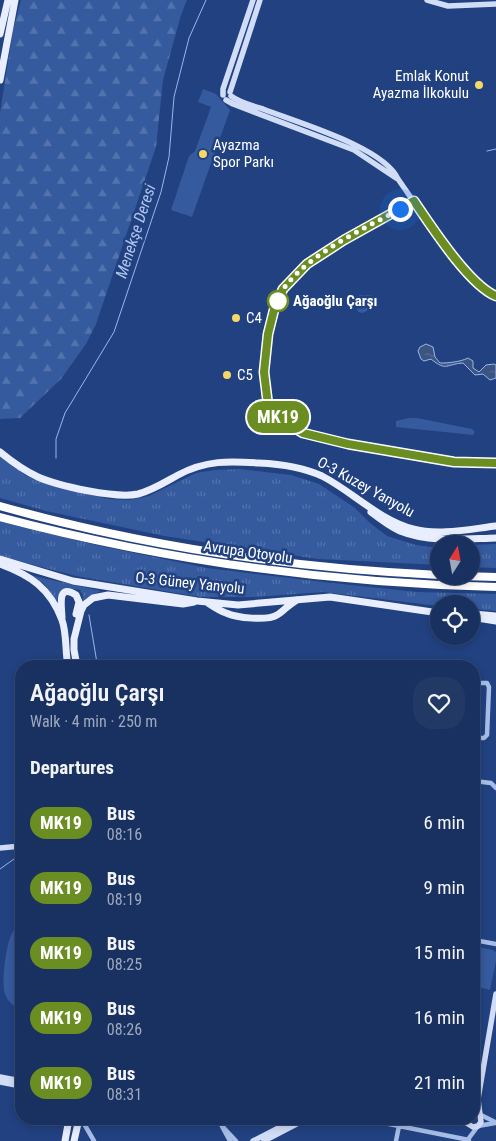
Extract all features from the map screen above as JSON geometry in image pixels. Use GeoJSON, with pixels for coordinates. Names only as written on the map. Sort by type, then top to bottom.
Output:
{"type":"FeatureCollection","features":[{"type":"Feature","properties":{"kind":"highway","name":"Avrupa Otoyolu"},"geometry":{"type":"LineString","coordinates":[[0,506],[76,526],[209,550],[349,569],[430,574]]}},
{"type":"Feature","properties":{"kind":"highway","name":"Avrupa Otoyolu"},"geometry":{"type":"LineString","coordinates":[[0,517],[121,545],[265,569],[353,580],[496,587]]}},
{"type":"Feature","properties":{"kind":"highway"},"geometry":{"type":"LineString","coordinates":[[480,577],[496,577]]}},
{"type":"Feature","properties":{"kind":"main road"},"geometry":{"type":"LineString","coordinates":[[0,34],[8,0]]}},
{"type":"Feature","properties":{"kind":"main road"},"geometry":{"type":"LineString","coordinates":[[0,80],[15,0]]}},
{"type":"Feature","properties":{"kind":"main road","name":"O-3 Kuzey Yanyolu"},"geometry":{"type":"LineString","coordinates":[[0,452],[38,477],[86,490],[120,496],[150,491],[179,474],[209,463],[221,461],[278,464],[302,469],[321,476],[386,517],[415,530],[433,532],[496,525]]}},
{"type":"Feature","properties":{"kind":"main road"},"geometry":{"type":"LineString","coordinates":[[338,486],[387,524],[400,531],[450,540],[496,538]]}},
{"type":"Feature","properties":{"kind":"main road","name":"O-3 Güney Yanyolu"},"geometry":{"type":"LineString","coordinates":[[0,559],[73,581],[197,601],[238,605],[300,599],[340,598],[430,611]]}},
{"type":"Feature","properties":{"kind":"main road"},"geometry":{"type":"LineString","coordinates":[[0,564],[29,576],[35,581],[50,598],[62,620]]}},
{"type":"Feature","properties":{"kind":"main road"},"geometry":{"type":"LineString","coordinates":[[67,660],[60,603],[62,595],[73,592],[79,602],[74,623],[76,660]]}},
{"type":"Feature","properties":{"kind":"main road"},"geometry":{"type":"LineString","coordinates":[[74,639],[84,605],[96,596],[108,595],[183,604],[197,601]]}},
{"type":"Feature","properties":{"kind":"main road"},"geometry":{"type":"LineString","coordinates":[[206,602],[225,613],[245,618],[258,618],[276,616],[288,605],[300,599]]}},
{"type":"Feature","properties":{"kind":"main road"},"geometry":{"type":"LineString","coordinates":[[480,614],[496,616]]}},
{"type":"Feature","properties":{"kind":"main road"},"geometry":{"type":"LineString","coordinates":[[480,619],[496,621]]}},
{"type":"Feature","properties":{"kind":"main road"},"geometry":{"type":"LineString","coordinates":[[65,1141],[69,1125]]}},
{"type":"Feature","properties":{"kind":"main road"},"geometry":{"type":"LineString","coordinates":[[74,1141],[78,1125]]}},
{"type":"Feature","properties":{"kind":"street"},"geometry":{"type":"LineString","coordinates":[[253,0],[223,89],[228,96],[358,147],[386,164],[395,172],[398,179],[466,270],[482,287],[496,296]]}},
{"type":"Feature","properties":{"kind":"street"},"geometry":{"type":"LineString","coordinates":[[228,96],[260,0]]}},
{"type":"Feature","properties":{"kind":"street"},"geometry":{"type":"LineString","coordinates":[[426,0],[438,5],[448,6],[496,4]]}},
{"type":"Feature","properties":{"kind":"street"},"geometry":{"type":"LineString","coordinates":[[414,201],[344,240],[307,264],[283,289],[274,310],[268,334],[264,372],[268,405],[279,418],[303,433],[348,444],[454,462],[496,463]]}},
{"type":"Feature","properties":{"kind":"street"},"geometry":{"type":"LineString","coordinates":[[480,683],[487,683],[489,687],[487,735],[484,738],[480,738]]}},
{"type":"Feature","properties":{"kind":"street"},"geometry":{"type":"LineString","coordinates":[[480,782],[491,783],[496,788]]}},
{"type":"Feature","properties":{"kind":"street"},"geometry":{"type":"LineString","coordinates":[[0,848],[15,846]]}},
{"type":"Feature","properties":{"kind":"street"},"geometry":{"type":"LineString","coordinates":[[480,941],[496,944]]}},
{"type":"Feature","properties":{"kind":"street"},"geometry":{"type":"LineString","coordinates":[[480,1087],[496,994]]}},
{"type":"Feature","properties":{"kind":"street"},"geometry":{"type":"LineString","coordinates":[[0,1077],[15,1080]]}},
{"type":"Feature","properties":{"kind":"street"},"geometry":{"type":"LineString","coordinates":[[0,1082],[15,1085]]}},
{"type":"Feature","properties":{"kind":"street"},"geometry":{"type":"LineString","coordinates":[[480,1110],[482,1120],[480,1123]]}},
{"type":"Feature","properties":{"kind":"street"},"geometry":{"type":"LineString","coordinates":[[481,1115],[496,1123]]}},
{"type":"Feature","properties":{"kind":"street"},"geometry":{"type":"LineString","coordinates":[[470,1125],[478,1126],[496,1123]]}},
{"type":"Feature","properties":{"kind":"street"},"geometry":{"type":"LineString","coordinates":[[86,1125],[94,1141]]}},
{"type":"Feature","properties":{"kind":"street"},"geometry":{"type":"LineString","coordinates":[[279,1125],[281,1129]]}},
{"type":"Feature","properties":{"kind":"street"},"geometry":{"type":"LineString","coordinates":[[264,1141],[288,1125]]}},
{"type":"Feature","properties":{"kind":"street"},"geometry":{"type":"LineString","coordinates":[[394,1125],[469,1140]]}},
{"type":"Feature","properties":{"kind":"street"},"geometry":{"type":"LineString","coordinates":[[467,1125],[469,1140]]}},
{"type":"Feature","properties":{"kind":"street"},"geometry":{"type":"LineString","coordinates":[[222,1126],[230,1141]]}},
{"type":"Feature","properties":{"kind":"street"},"geometry":{"type":"LineString","coordinates":[[222,1126],[236,1141]]}},
{"type":"Feature","properties":{"kind":"street"},"geometry":{"type":"LineString","coordinates":[[396,1141],[399,1126]]}},
{"type":"Feature","properties":{"kind":"street"},"geometry":{"type":"LineString","coordinates":[[469,1140],[478,1126]]}},
{"type":"Feature","properties":{"kind":"street"},"geometry":{"type":"LineString","coordinates":[[253,1141],[281,1129]]}},
{"type":"Feature","properties":{"kind":"green space"},"geometry":{"type":"Polygon","coordinates":[[[21,0],[187,0],[163,80],[156,147],[96,324],[86,344],[61,379],[20,418],[0,419],[0,113],[13,30],[21,0]]]}},
{"type":"Feature","properties":{"kind":"green space","name":"Ayazma Spor Parkı"},"geometry":{"type":"Polygon","coordinates":[[[203,89],[216,94],[230,110],[192,217],[171,210],[189,156],[195,151],[211,107],[198,102],[203,89]]]}},
{"type":"Feature","properties":{"kind":"green space"},"geometry":{"type":"Polygon","coordinates":[[[371,295],[375,298],[377,305],[363,313],[358,312],[353,303],[354,297],[371,295]]]}},
{"type":"Feature","properties":{"kind":"green space"},"geometry":{"type":"Polygon","coordinates":[[[409,418],[472,429],[475,432],[473,435],[396,427],[396,421],[409,418]]]}},
{"type":"Feature","properties":{"kind":"green space"},"geometry":{"type":"Polygon","coordinates":[[[0,456],[27,476],[46,484],[108,499],[130,500],[149,496],[196,473],[215,470],[240,469],[291,475],[319,484],[355,508],[387,536],[416,545],[430,547],[430,565],[318,559],[164,536],[46,511],[0,498],[0,456]]]}},
{"type":"Feature","properties":{"kind":"green space"},"geometry":{"type":"Polygon","coordinates":[[[0,520],[96,545],[207,568],[417,592],[496,594],[496,611],[480,610],[480,595],[430,595],[430,605],[323,592],[256,597],[200,597],[76,576],[0,556],[0,520]]]}},
{"type":"Feature","properties":{"kind":"green space"},"geometry":{"type":"Polygon","coordinates":[[[496,544],[496,568],[480,567],[480,545],[496,544]]]}},
{"type":"Feature","properties":{"kind":"green space"},"geometry":{"type":"Polygon","coordinates":[[[30,575],[101,591],[92,595],[82,604],[83,595],[80,590],[66,590],[60,594],[57,601],[43,583],[30,575]]]}},
{"type":"Feature","properties":{"kind":"green space"},"geometry":{"type":"Polygon","coordinates":[[[15,930],[15,1007],[8,999],[4,989],[7,947],[15,930]]]}},
{"type":"Feature","properties":{"kind":"green space"},"geometry":{"type":"Polygon","coordinates":[[[480,947],[496,952],[490,990],[480,988],[480,947]]]}},
{"type":"Feature","properties":{"kind":"water"},"geometry":{"type":"Polygon","coordinates":[[[426,344],[433,347],[435,357],[440,363],[468,358],[473,361],[473,368],[479,372],[486,365],[494,364],[496,365],[496,378],[490,380],[483,374],[475,375],[463,363],[444,366],[431,359],[424,361],[421,359],[418,351],[420,347],[426,344]]]}},
{"type":"Feature","properties":{"kind":"waterway","name":"Menekşe Deresi"},"geometry":{"type":"LineString","coordinates":[[56,458],[56,439],[65,413],[114,332],[161,192],[169,157],[174,97],[189,38],[206,0]]}},
{"type":"Feature","properties":{"kind":"waterway"},"geometry":{"type":"LineString","coordinates":[[487,151],[496,149]]}},
{"type":"Feature","properties":{"kind":"waterway","name":"Menekşe Deresi"},"geometry":{"type":"LineString","coordinates":[[89,615],[96,660]]}},
{"type":"Feature","properties":{"kind":"waterway","name":"Menekşe Deresi"},"geometry":{"type":"LineString","coordinates":[[0,869],[15,858]]}},
{"type":"Feature","properties":{"kind":"bus line","name":"MK19"},"geometry":{"type":"LineString","coordinates":[[496,296],[482,287],[466,270],[414,201],[344,240],[307,264],[283,289],[274,310],[268,334],[264,372],[268,405],[279,418],[303,433],[348,444],[454,462],[496,463]]}},
{"type":"Feature","properties":{"kind":"place","name":"Emlak Konut Ayazma İlkokulu"},"geometry":{"type":"Point","coordinates":[479,85]}},
{"type":"Feature","properties":{"kind":"place","name":"Ayazma Spor Parkı"},"geometry":{"type":"Point","coordinates":[203,154]}},
{"type":"Feature","properties":{"kind":"place","name":"Ağaoğlu Çarşı"},"geometry":{"type":"Point","coordinates":[278,301]}},
{"type":"Feature","properties":{"kind":"place","name":"C4"},"geometry":{"type":"Point","coordinates":[236,318]}},
{"type":"Feature","properties":{"kind":"place","name":"C5"},"geometry":{"type":"Point","coordinates":[227,375]}},
{"type":"Feature","properties":{"kind":"route"},"geometry":{"type":"LineString","coordinates":[[278,301],[276,306],[283,289],[307,264],[344,240],[400,209]]}}]}
